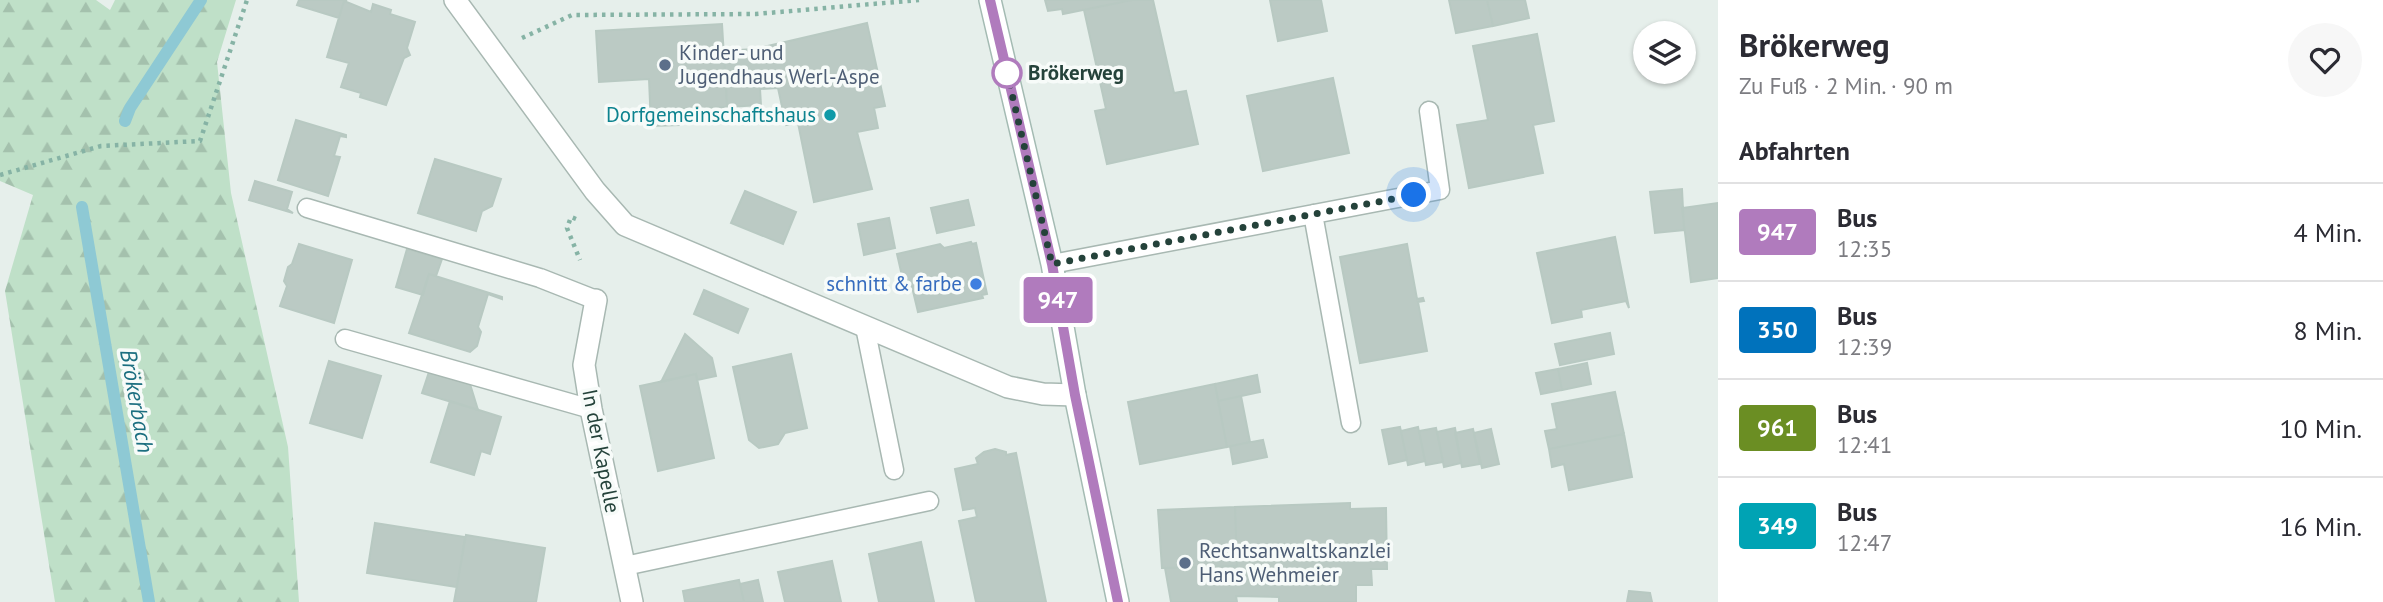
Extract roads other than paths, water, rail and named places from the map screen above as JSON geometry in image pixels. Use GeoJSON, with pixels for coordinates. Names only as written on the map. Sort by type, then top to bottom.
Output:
{"type":"FeatureCollection","features":[{"type":"Feature","properties":{"kind":"street"},"geometry":{"type":"LineString","coordinates":[[454,0],[595,191],[625,225],[1008,387],[1043,394],[1075,395]]}},
{"type":"Feature","properties":{"kind":"street"},"geometry":{"type":"LineString","coordinates":[[990,0],[1052,264],[1075,395],[1118,602]]}},
{"type":"Feature","properties":{"kind":"street","name":"In der Kapelle"},"geometry":{"type":"LineString","coordinates":[[596,300],[584,365],[632,602]]}},
{"type":"Feature","properties":{"kind":"lane"},"geometry":{"type":"LineString","coordinates":[[1052,264],[1440,190],[1429,111]]}},
{"type":"Feature","properties":{"kind":"lane"},"geometry":{"type":"LineString","coordinates":[[307,208],[540,278],[596,300]]}},
{"type":"Feature","properties":{"kind":"lane"},"geometry":{"type":"LineString","coordinates":[[1313,214],[1350,423]]}},
{"type":"Feature","properties":{"kind":"lane"},"geometry":{"type":"LineString","coordinates":[[865,327],[894,470]]}},
{"type":"Feature","properties":{"kind":"lane"},"geometry":{"type":"LineString","coordinates":[[345,339],[591,409]]}},
{"type":"Feature","properties":{"kind":"lane"},"geometry":{"type":"LineString","coordinates":[[625,566],[929,501]]}},
{"type":"Feature","properties":{"kind":"waterway","name":"Brökerbach"},"geometry":{"type":"LineString","coordinates":[[125,121],[130,108],[201,0]]}},
{"type":"Feature","properties":{"kind":"waterway","name":"Brökerbach"},"geometry":{"type":"LineString","coordinates":[[82,207],[149,602]]}},
{"type":"Feature","properties":{"kind":"place","name":"Kinder- und Jugendhaus Werl-Aspe"},"geometry":{"type":"Point","coordinates":[665,65]}},
{"type":"Feature","properties":{"kind":"place","name":"Brökerweg"},"geometry":{"type":"Point","coordinates":[1007,73]}},
{"type":"Feature","properties":{"kind":"place","name":"Dorfgemeinschaftshaus"},"geometry":{"type":"Point","coordinates":[830,115]}},
{"type":"Feature","properties":{"kind":"place","name":"schnitt & farbe"},"geometry":{"type":"Point","coordinates":[976,284]}},
{"type":"Feature","properties":{"kind":"place","name":"Rechtsanwaltskanzlei Hans Wehmeier"},"geometry":{"type":"Point","coordinates":[1185,563]}}]}
